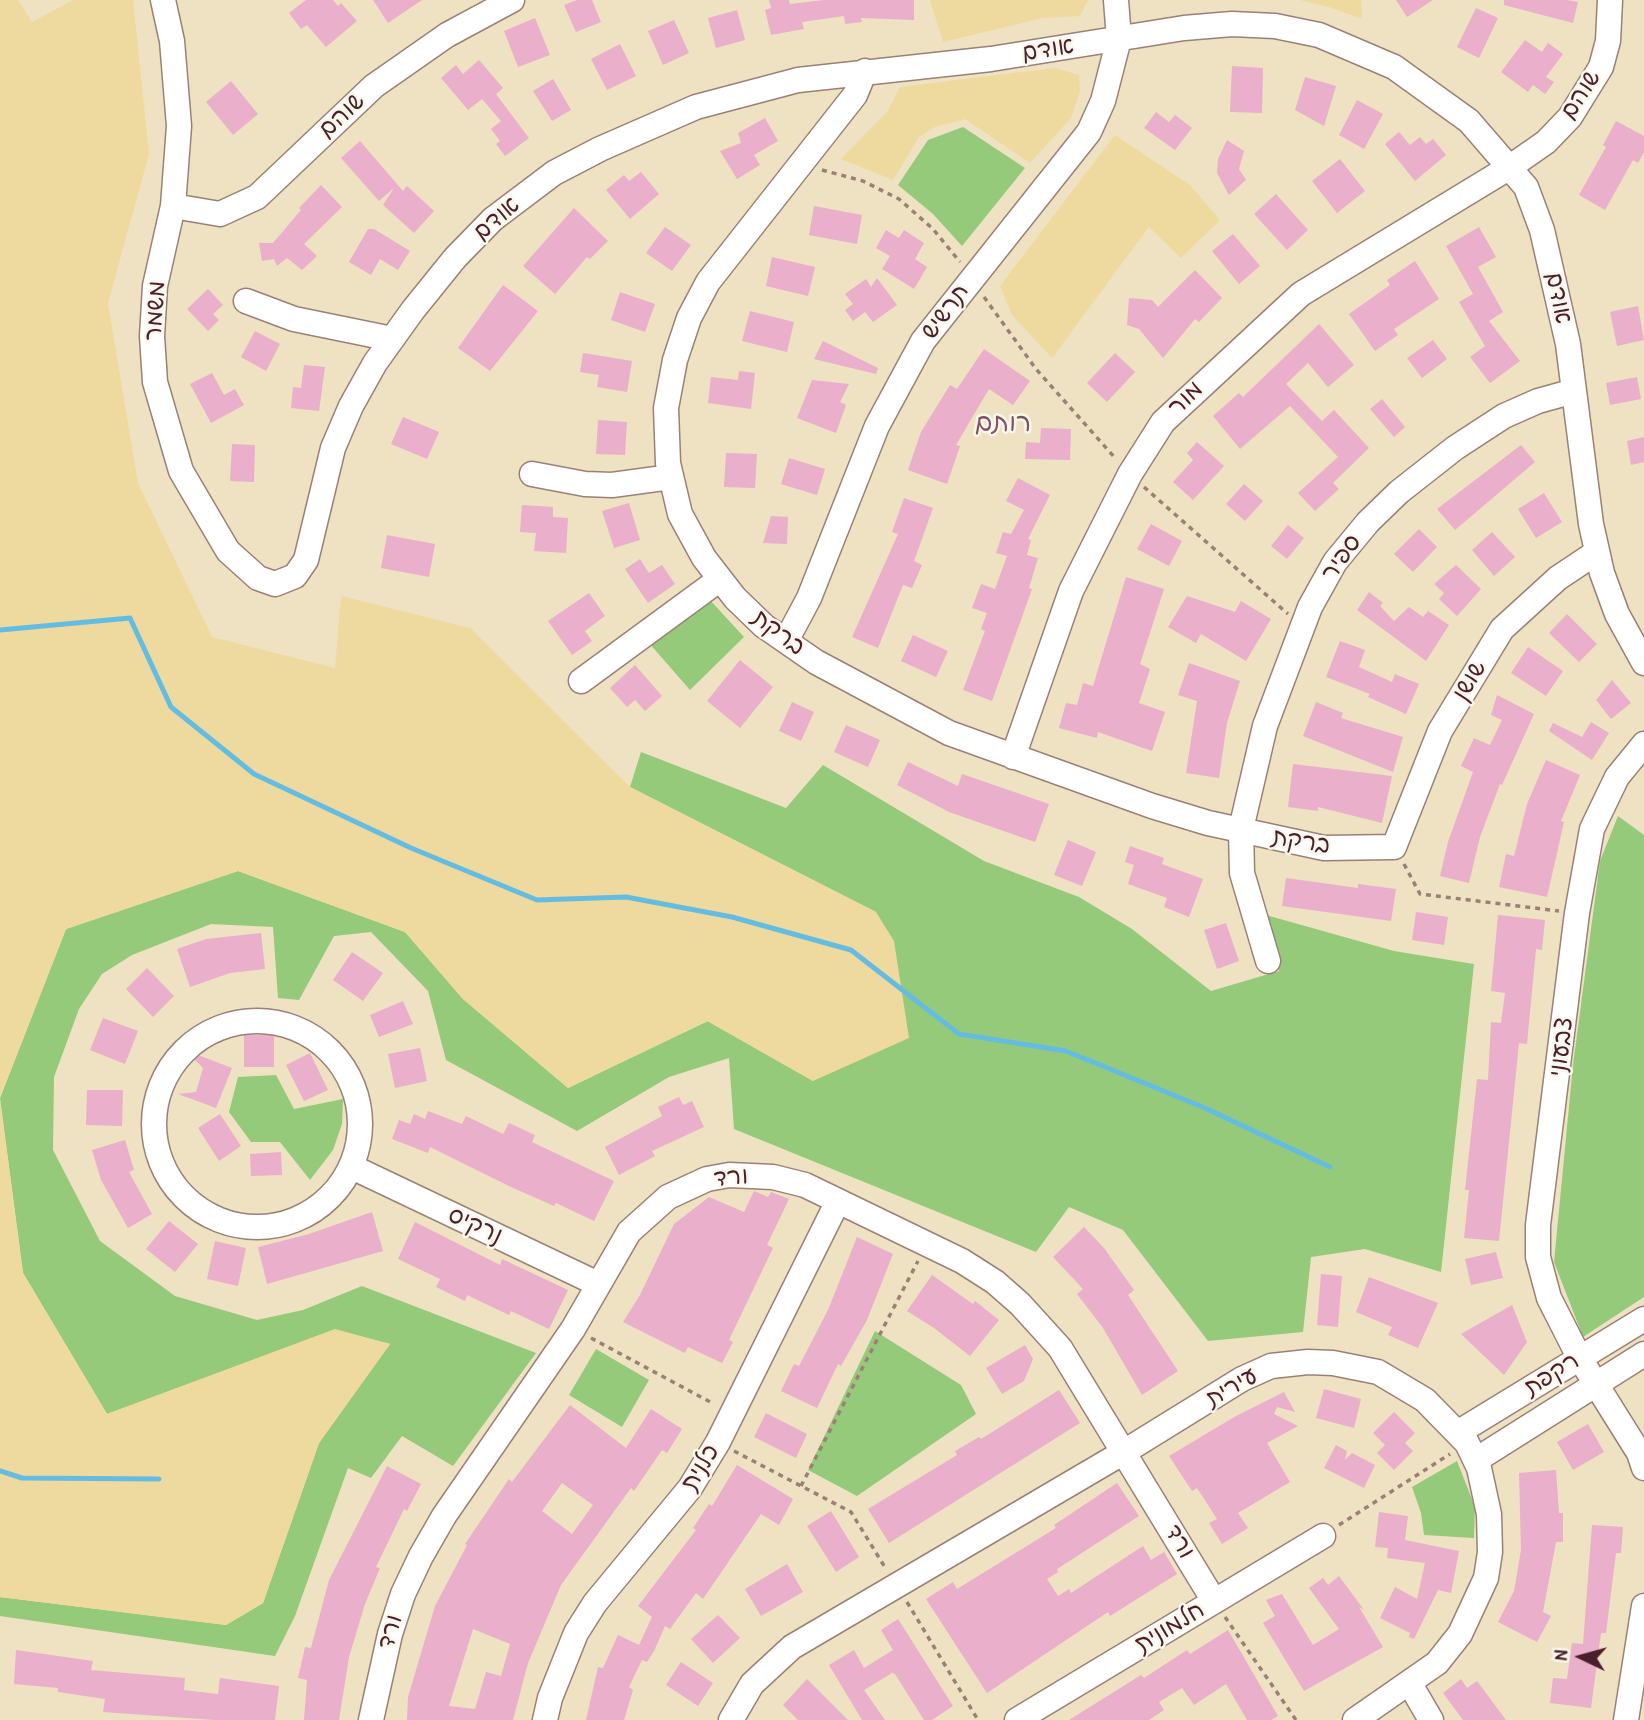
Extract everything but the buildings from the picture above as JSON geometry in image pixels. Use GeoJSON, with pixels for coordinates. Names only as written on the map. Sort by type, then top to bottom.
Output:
{"type":"FeatureCollection","features":[{"type":"Feature","properties":{"kind":"street","name":"משמר"},"geometry":{"type":"LineString","coordinates":[[163,0],[179,96],[173,206],[155,286],[152,336],[155,382],[167,432],[181,471],[228,551],[258,578],[275,584]]}},
{"type":"Feature","properties":{"kind":"street","name":"שוהם"},"geometry":{"type":"LineString","coordinates":[[173,206],[220,214],[257,197],[374,86],[447,35],[512,0]]}},
{"type":"Feature","properties":{"kind":"street","name":"תרשיש"},"geometry":{"type":"LineString","coordinates":[[786,641],[809,598],[854,480],[898,384],[923,341],[972,276],[1067,164],[1089,132],[1102,101],[1119,39],[1116,0]]}},
{"type":"Feature","properties":{"kind":"street","name":"שוהם"},"geometry":{"type":"LineString","coordinates":[[1510,167],[1546,142],[1570,117],[1588,90],[1601,67],[1608,41],[1611,0]]}},
{"type":"Feature","properties":{"kind":"street","name":"אודם"},"geometry":{"type":"LineString","coordinates":[[275,584],[295,576],[306,559],[333,448],[351,405],[392,339],[465,248],[493,219],[554,173],[600,149],[696,107],[798,80],[991,59],[1232,24],[1275,26],[1319,36],[1394,66],[1469,121],[1526,187],[1542,230],[1568,344],[1597,552],[1616,614],[1644,663]]}},
{"type":"Feature","properties":{"kind":"street","name":"ברקת"},"geometry":{"type":"LineString","coordinates":[[865,71],[855,94],[708,282],[689,318],[675,360],[666,408],[668,463],[681,514],[704,558],[734,598],[786,641],[816,662],[949,733],[1152,806],[1241,830],[1324,848],[1394,847]]}},
{"type":"Feature","properties":{"kind":"street","name":"מור"},"geometry":{"type":"LineString","coordinates":[[1013,757],[1071,591],[1130,474],[1163,422],[1301,294],[1510,167]]}},
{"type":"Feature","properties":{"kind":"street"},"geometry":{"type":"LineString","coordinates":[[246,300],[294,319],[392,339]]}},
{"type":"Feature","properties":{"kind":"street","name":"ספיר"},"geometry":{"type":"LineString","coordinates":[[1268,961],[1242,873],[1241,830],[1265,726],[1302,627],[1335,562],[1368,522],[1399,492],[1455,448],[1504,416],[1538,401],[1574,391]]}},
{"type":"Feature","properties":{"kind":"street"},"geometry":{"type":"LineString","coordinates":[[532,474],[585,484],[612,485],[671,477]]}},
{"type":"Feature","properties":{"kind":"street","name":"שושן"},"geometry":{"type":"LineString","coordinates":[[1394,847],[1440,731],[1502,629],[1558,578],[1597,552]]}},
{"type":"Feature","properties":{"kind":"street"},"geometry":{"type":"LineString","coordinates":[[581,681],[720,579]]}},
{"type":"Feature","properties":{"kind":"street","name":"צבעוני"},"geometry":{"type":"LineString","coordinates":[[1644,744],[1617,777],[1592,830],[1577,913],[1538,1225],[1538,1257],[1549,1298],[1579,1357],[1639,1453],[1644,1468]]}},
{"type":"Feature","properties":{"kind":"street"},"geometry":{"type":"LineString","coordinates":[[253,1020],[288,1024],[319,1040],[344,1066],[358,1098],[361,1133],[352,1167],[334,1195],[307,1216],[276,1227],[242,1228],[210,1218],[183,1198],[164,1171],[157,1149],[154,1139],[155,1105],[166,1073],[188,1046],[219,1027],[253,1020]]}},
{"type":"Feature","properties":{"kind":"street","name":"נרקיס"},"geometry":{"type":"LineString","coordinates":[[352,1167],[598,1284]]}},
{"type":"Feature","properties":{"kind":"street","name":"ורד"},"geometry":{"type":"LineString","coordinates":[[371,1720],[390,1634],[403,1594],[444,1516],[573,1329],[629,1231],[668,1197],[707,1179],[747,1174],[805,1185],[927,1243],[995,1282],[1039,1322],[1060,1348],[1214,1601]]}},
{"type":"Feature","properties":{"kind":"street","name":"כלנית"},"geometry":{"type":"LineString","coordinates":[[545,1720],[550,1698],[576,1633],[595,1603],[690,1488],[718,1442],[838,1201]]}},
{"type":"Feature","properties":{"kind":"street","name":"רקפת"},"geometry":{"type":"LineString","coordinates":[[1467,1445],[1579,1357],[1644,1319]]}},
{"type":"Feature","properties":{"kind":"street","name":"רקפת"},"geometry":{"type":"LineString","coordinates":[[1467,1445],[1596,1384],[1644,1354]]}},
{"type":"Feature","properties":{"kind":"street","name":"עירית"},"geometry":{"type":"LineString","coordinates":[[731,1720],[752,1684],[776,1659],[895,1583],[1124,1452],[1242,1379],[1271,1366],[1301,1362],[1333,1363],[1378,1372],[1418,1395],[1467,1445]]}},
{"type":"Feature","properties":{"kind":"street"},"geometry":{"type":"LineString","coordinates":[[1355,1720],[1437,1663],[1460,1634],[1486,1578],[1490,1552],[1489,1514],[1467,1445]]}},
{"type":"Feature","properties":{"kind":"street","name":"חלמונית"},"geometry":{"type":"LineString","coordinates":[[1017,1720],[1323,1536]]}},
{"type":"Feature","properties":{"kind":"street"},"geometry":{"type":"LineString","coordinates":[[1626,1720],[1644,1606]]}},
{"type":"Feature","properties":{"kind":"street"},"geometry":{"type":"LineString","coordinates":[[1410,1684],[1431,1720]]}},
{"type":"Feature","properties":{"kind":"path"},"geometry":{"type":"LineString","coordinates":[[800,164],[863,181],[899,199],[933,229],[972,276],[990,308],[1036,369],[1130,474],[1302,627]]}},
{"type":"Feature","properties":{"kind":"path"},"geometry":{"type":"LineString","coordinates":[[1394,847],[1420,894],[1577,913]]}},
{"type":"Feature","properties":{"kind":"path"},"geometry":{"type":"LineString","coordinates":[[801,1486],[927,1243]]}},
{"type":"Feature","properties":{"kind":"path"},"geometry":{"type":"LineString","coordinates":[[573,1329],[731,1413]]}},
{"type":"Feature","properties":{"kind":"path"},"geometry":{"type":"LineString","coordinates":[[718,1442],[850,1511],[978,1720]]}},
{"type":"Feature","properties":{"kind":"path"},"geometry":{"type":"LineString","coordinates":[[1323,1536],[1467,1445]]}},
{"type":"Feature","properties":{"kind":"path"},"geometry":{"type":"LineString","coordinates":[[1214,1601],[1296,1720]]}},
{"type":"Feature","properties":{"kind":"green space"},"geometry":{"type":"Polygon","coordinates":[[[963,127],[1025,168],[962,246],[933,214],[898,185],[928,140],[963,127]]]}},
{"type":"Feature","properties":{"kind":"green space"},"geometry":{"type":"Polygon","coordinates":[[[709,599],[744,637],[690,690],[649,643],[709,599]]]}},
{"type":"Feature","properties":{"kind":"green space"},"geometry":{"type":"Polygon","coordinates":[[[641,752],[786,808],[823,765],[984,861],[1079,897],[1132,929],[1211,991],[1279,971],[1266,915],[1394,951],[1474,964],[1441,1272],[1365,1249],[1311,1257],[1303,1332],[1208,1341],[1123,1230],[1069,1207],[1036,1252],[734,1129],[729,1058],[669,1077],[577,1131],[446,1060],[428,991],[371,932],[334,936],[299,1000],[278,998],[273,927],[211,924],[132,955],[102,974],[79,1009],[54,1077],[53,1150],[100,1241],[175,1296],[257,1320],[303,1310],[362,1286],[536,1353],[453,1466],[402,1436],[371,1478],[348,1468],[295,1616],[275,1656],[0,1616],[0,1597],[226,1625],[263,1603],[319,1443],[390,1344],[335,1330],[107,1414],[23,1273],[0,1098],[66,929],[238,871],[405,932],[463,999],[568,1088],[708,1021],[813,1081],[876,912],[630,787],[641,752]]]}},
{"type":"Feature","properties":{"kind":"green space"},"geometry":{"type":"Polygon","coordinates":[[[1618,816],[1644,835],[1644,1297],[1583,1337],[1554,1262],[1573,1065],[1600,861],[1618,816]]]}},
{"type":"Feature","properties":{"kind":"green space"},"geometry":{"type":"Polygon","coordinates":[[[276,1075],[294,1109],[343,1099],[342,1124],[333,1150],[310,1180],[280,1142],[251,1142],[229,1112],[238,1077],[276,1075]]]}},
{"type":"Feature","properties":{"kind":"green space"},"geometry":{"type":"Polygon","coordinates":[[[875,1331],[961,1385],[976,1414],[857,1496],[808,1470],[875,1331]]]}},
{"type":"Feature","properties":{"kind":"green space"},"geometry":{"type":"Polygon","coordinates":[[[596,1349],[649,1380],[622,1427],[569,1395],[596,1349]]]}},
{"type":"Feature","properties":{"kind":"green space"},"geometry":{"type":"Polygon","coordinates":[[[1457,1461],[1475,1507],[1474,1538],[1424,1535],[1421,1513],[1412,1487],[1457,1461]]]}},
{"type":"Feature","properties":{"kind":"sand"},"geometry":{"type":"Polygon","coordinates":[[[0,0],[18,0],[32,22],[73,0],[133,0],[149,154],[108,303],[138,483],[212,637],[335,668],[341,596],[470,628],[630,787],[876,912],[894,941],[909,1038],[813,1081],[707,1021],[568,1088],[463,999],[405,932],[238,871],[66,929],[0,1098],[0,0]]]}},
{"type":"Feature","properties":{"kind":"sand"},"geometry":{"type":"Polygon","coordinates":[[[930,0],[1088,0],[1080,16],[1043,18],[943,42],[930,0]]]}},
{"type":"Feature","properties":{"kind":"sand"},"geometry":{"type":"Polygon","coordinates":[[[1300,0],[1361,0],[1362,19],[1329,7],[1300,0]]]}},
{"type":"Feature","properties":{"kind":"sand"},"geometry":{"type":"Polygon","coordinates":[[[1055,68],[1079,75],[1080,91],[1071,118],[1030,163],[965,119],[935,127],[919,137],[893,180],[841,159],[887,112],[900,87],[1055,68]]]}},
{"type":"Feature","properties":{"kind":"sand"},"geometry":{"type":"Polygon","coordinates":[[[1115,135],[1190,185],[1220,220],[1181,258],[1149,227],[1052,358],[1012,315],[1000,286],[1115,135]]]}},
{"type":"Feature","properties":{"kind":"sand"},"geometry":{"type":"Polygon","coordinates":[[[0,1100],[23,1273],[107,1414],[335,1329],[390,1344],[319,1443],[263,1603],[226,1625],[0,1597],[0,1100]]]}},
{"type":"Feature","properties":{"kind":"waterway"},"geometry":{"type":"LineString","coordinates":[[0,630],[130,618],[171,707],[254,774],[411,848],[537,900],[626,897],[732,917],[851,950],[959,1034],[1066,1051],[1205,1108],[1330,1167]]}},
{"type":"Feature","properties":{"kind":"waterway"},"geometry":{"type":"LineString","coordinates":[[0,1471],[22,1478],[159,1479]]}},
{"type":"Feature","properties":{"kind":"district","name":"רותם"},"geometry":{"type":"Point","coordinates":[1003,424]}}]}
